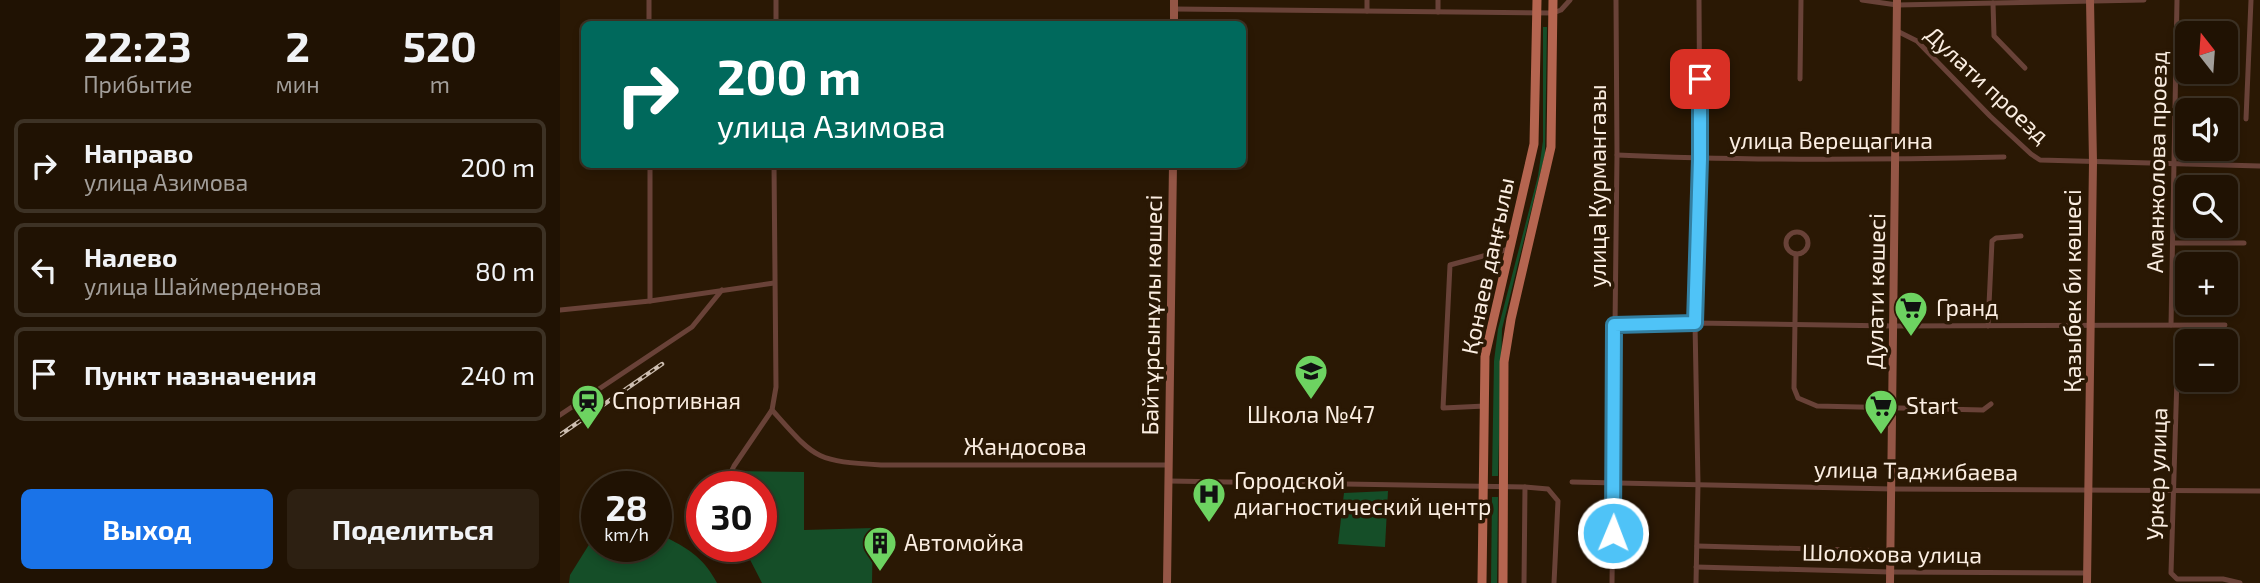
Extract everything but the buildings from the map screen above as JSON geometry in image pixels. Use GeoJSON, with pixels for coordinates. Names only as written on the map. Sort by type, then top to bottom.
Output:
{"type":"FeatureCollection","features":[{"type":"Feature","properties":{"kind":"main road","name":"Қонаев даңғылы"},"geometry":{"type":"LineString","coordinates":[[1482,583],[1485,356],[1534,144],[1537,0]]}},
{"type":"Feature","properties":{"kind":"main road","name":"Қонаев даңғылы"},"geometry":{"type":"LineString","coordinates":[[1503,583],[1504,362],[1511,319],[1552,147],[1553,0]]}},
{"type":"Feature","properties":{"kind":"main road","name":"Қазыбек би көшесі"},"geometry":{"type":"LineString","coordinates":[[2087,583],[2093,162],[2090,1]]}},
{"type":"Feature","properties":{"kind":"main road","name":"Дулати көшесі"},"geometry":{"type":"LineString","coordinates":[[1890,583],[1897,3]]}},
{"type":"Feature","properties":{"kind":"main road","name":"Байтұрсынұлы көшесі"},"geometry":{"type":"LineString","coordinates":[[1169,481],[1173,168]]}},
{"type":"Feature","properties":{"kind":"main road"},"geometry":{"type":"LineString","coordinates":[[1167,583],[1169,481]]}},
{"type":"Feature","properties":{"kind":"street"},"geometry":{"type":"LineString","coordinates":[[649,0],[649,21]]}},
{"type":"Feature","properties":{"kind":"street"},"geometry":{"type":"LineString","coordinates":[[776,0],[776,21]]}},
{"type":"Feature","properties":{"kind":"street"},"geometry":{"type":"LineString","coordinates":[[1367,0],[1367,11]]}},
{"type":"Feature","properties":{"kind":"street"},"geometry":{"type":"LineString","coordinates":[[1438,0],[1438,12]]}},
{"type":"Feature","properties":{"kind":"street"},"geometry":{"type":"LineString","coordinates":[[1174,5],[1553,13],[1561,10],[1570,0]]}},
{"type":"Feature","properties":{"kind":"street","name":"улица Курмангазы"},"geometry":{"type":"LineString","coordinates":[[1612,583],[1616,0]]}},
{"type":"Feature","properties":{"kind":"street"},"geometry":{"type":"LineString","coordinates":[[1696,583],[1698,484],[1695,323],[1700,159],[1699,0]]}},
{"type":"Feature","properties":{"kind":"street"},"geometry":{"type":"LineString","coordinates":[[1800,79],[1801,0]]}},
{"type":"Feature","properties":{"kind":"street"},"geometry":{"type":"LineString","coordinates":[[1862,0],[1897,3],[2144,0]]}},
{"type":"Feature","properties":{"kind":"street","name":"Аманжолова проезд"},"geometry":{"type":"LineString","coordinates":[[2171,325],[2177,0]]}},
{"type":"Feature","properties":{"kind":"street"},"geometry":{"type":"LineString","coordinates":[[2246,119],[2250,0],[2260,0]]}},
{"type":"Feature","properties":{"kind":"street","name":"Дулати проезд"},"geometry":{"type":"LineString","coordinates":[[1996,2],[1994,36],[2025,68]]}},
{"type":"Feature","properties":{"kind":"street","name":"Дулати проезд"},"geometry":{"type":"LineString","coordinates":[[1898,31],[1917,41],[2031,154],[2040,160],[2093,162]]}},
{"type":"Feature","properties":{"kind":"street","name":"улица Верещагина"},"geometry":{"type":"LineString","coordinates":[[1617,155],[1700,159],[1897,160],[2004,157]]}},
{"type":"Feature","properties":{"kind":"street"},"geometry":{"type":"LineString","coordinates":[[2093,162],[2260,166]]}},
{"type":"Feature","properties":{"kind":"street"},"geometry":{"type":"LineString","coordinates":[[650,168],[650,301]]}},
{"type":"Feature","properties":{"kind":"street"},"geometry":{"type":"LineString","coordinates":[[732,471],[772,410],[776,387],[774,168]]}},
{"type":"Feature","properties":{"kind":"street"},"geometry":{"type":"LineString","coordinates":[[1799,232],[1808,242],[1807,248],[1796,254],[1787,247],[1787,242],[1790,235],[1799,232]]}},
{"type":"Feature","properties":{"kind":"street"},"geometry":{"type":"LineString","coordinates":[[1988,326],[1992,241],[1996,238],[2021,236]]}},
{"type":"Feature","properties":{"kind":"street"},"geometry":{"type":"LineString","coordinates":[[2173,243],[2244,243]]}},
{"type":"Feature","properties":{"kind":"street"},"geometry":{"type":"LineString","coordinates":[[1485,406],[1443,408],[1450,265],[1510,249]]}},
{"type":"Feature","properties":{"kind":"street"},"geometry":{"type":"LineString","coordinates":[[1796,254],[1794,388],[1798,398],[1816,407],[1983,410],[1991,404]]}},
{"type":"Feature","properties":{"kind":"street"},"geometry":{"type":"LineString","coordinates":[[560,310],[650,301],[774,283]]}},
{"type":"Feature","properties":{"kind":"street"},"geometry":{"type":"LineString","coordinates":[[560,415],[692,327],[722,290]]}},
{"type":"Feature","properties":{"kind":"street"},"geometry":{"type":"LineString","coordinates":[[1614,325],[2225,324]]}},
{"type":"Feature","properties":{"kind":"street","name":"Уркер улица"},"geometry":{"type":"LineString","coordinates":[[2177,392],[2171,573],[2177,579],[2223,579],[2241,583]]}},
{"type":"Feature","properties":{"kind":"street","name":"Жандосова"},"geometry":{"type":"LineString","coordinates":[[772,410],[813,453],[836,462],[881,465],[1169,465]]}},
{"type":"Feature","properties":{"kind":"street"},"geometry":{"type":"LineString","coordinates":[[1169,481],[1504,485],[1548,489],[1558,501],[1554,583]]}},
{"type":"Feature","properties":{"kind":"street","name":"улица Таджибаева"},"geometry":{"type":"LineString","coordinates":[[1572,482],[1892,489],[2260,491]]}},
{"type":"Feature","properties":{"kind":"street"},"geometry":{"type":"LineString","coordinates":[[1524,583],[1525,487]]}},
{"type":"Feature","properties":{"kind":"street","name":"Шолохова улица"},"geometry":{"type":"LineString","coordinates":[[1698,546],[1892,551]]}},
{"type":"Feature","properties":{"kind":"street","name":"Шолохова улица"},"geometry":{"type":"LineString","coordinates":[[1696,567],[2087,573]]}},
{"type":"Feature","properties":{"kind":"green space"},"geometry":{"type":"Polygon","coordinates":[[[1543,27],[1547,27],[1545,154],[1502,329],[1498,476],[1492,476],[1494,361],[1498,329],[1538,176],[1543,141],[1543,27]]]}},
{"type":"Feature","properties":{"kind":"green space"},"geometry":{"type":"Polygon","coordinates":[[[777,472],[804,472],[804,530],[873,528],[872,583],[762,583],[751,562],[777,562],[777,472]]]}},
{"type":"Feature","properties":{"kind":"green space"},"geometry":{"type":"Polygon","coordinates":[[[1388,491],[1385,547],[1338,544],[1344,493],[1388,491]]]}},
{"type":"Feature","properties":{"kind":"green space"},"geometry":{"type":"Polygon","coordinates":[[[1492,497],[1498,497],[1497,583],[1491,583],[1492,497]]]}},
{"type":"Feature","properties":{"kind":"green space"},"geometry":{"type":"Polygon","coordinates":[[[672,540],[686,548],[686,562],[702,562],[717,583],[569,583],[570,575],[581,557],[581,562],[672,562],[672,540]]]}},
{"type":"Feature","properties":{"kind":"railway"},"geometry":{"type":"LineString","coordinates":[[560,435],[662,364]]}},
{"type":"Feature","properties":{"kind":"place","name":"Гранд"},"geometry":{"type":"Point","coordinates":[1911,338]}},
{"type":"Feature","properties":{"kind":"place","name":"Школа №47"},"geometry":{"type":"Point","coordinates":[1311,401]}},
{"type":"Feature","properties":{"kind":"place","name":"Спортивная"},"geometry":{"type":"Point","coordinates":[588,431]}},
{"type":"Feature","properties":{"kind":"place","name":"Start"},"geometry":{"type":"Point","coordinates":[1881,436]}},
{"type":"Feature","properties":{"kind":"place","name":"Городской диагностический центр"},"geometry":{"type":"Point","coordinates":[1209,524]}},
{"type":"Feature","properties":{"kind":"place","name":"Автомойка"},"geometry":{"type":"Point","coordinates":[880,573]}},
{"type":"Feature","properties":{"kind":"route"},"geometry":{"type":"LineString","coordinates":[[1613,533],[1614,325],[1695,323],[1700,79]]}}]}
